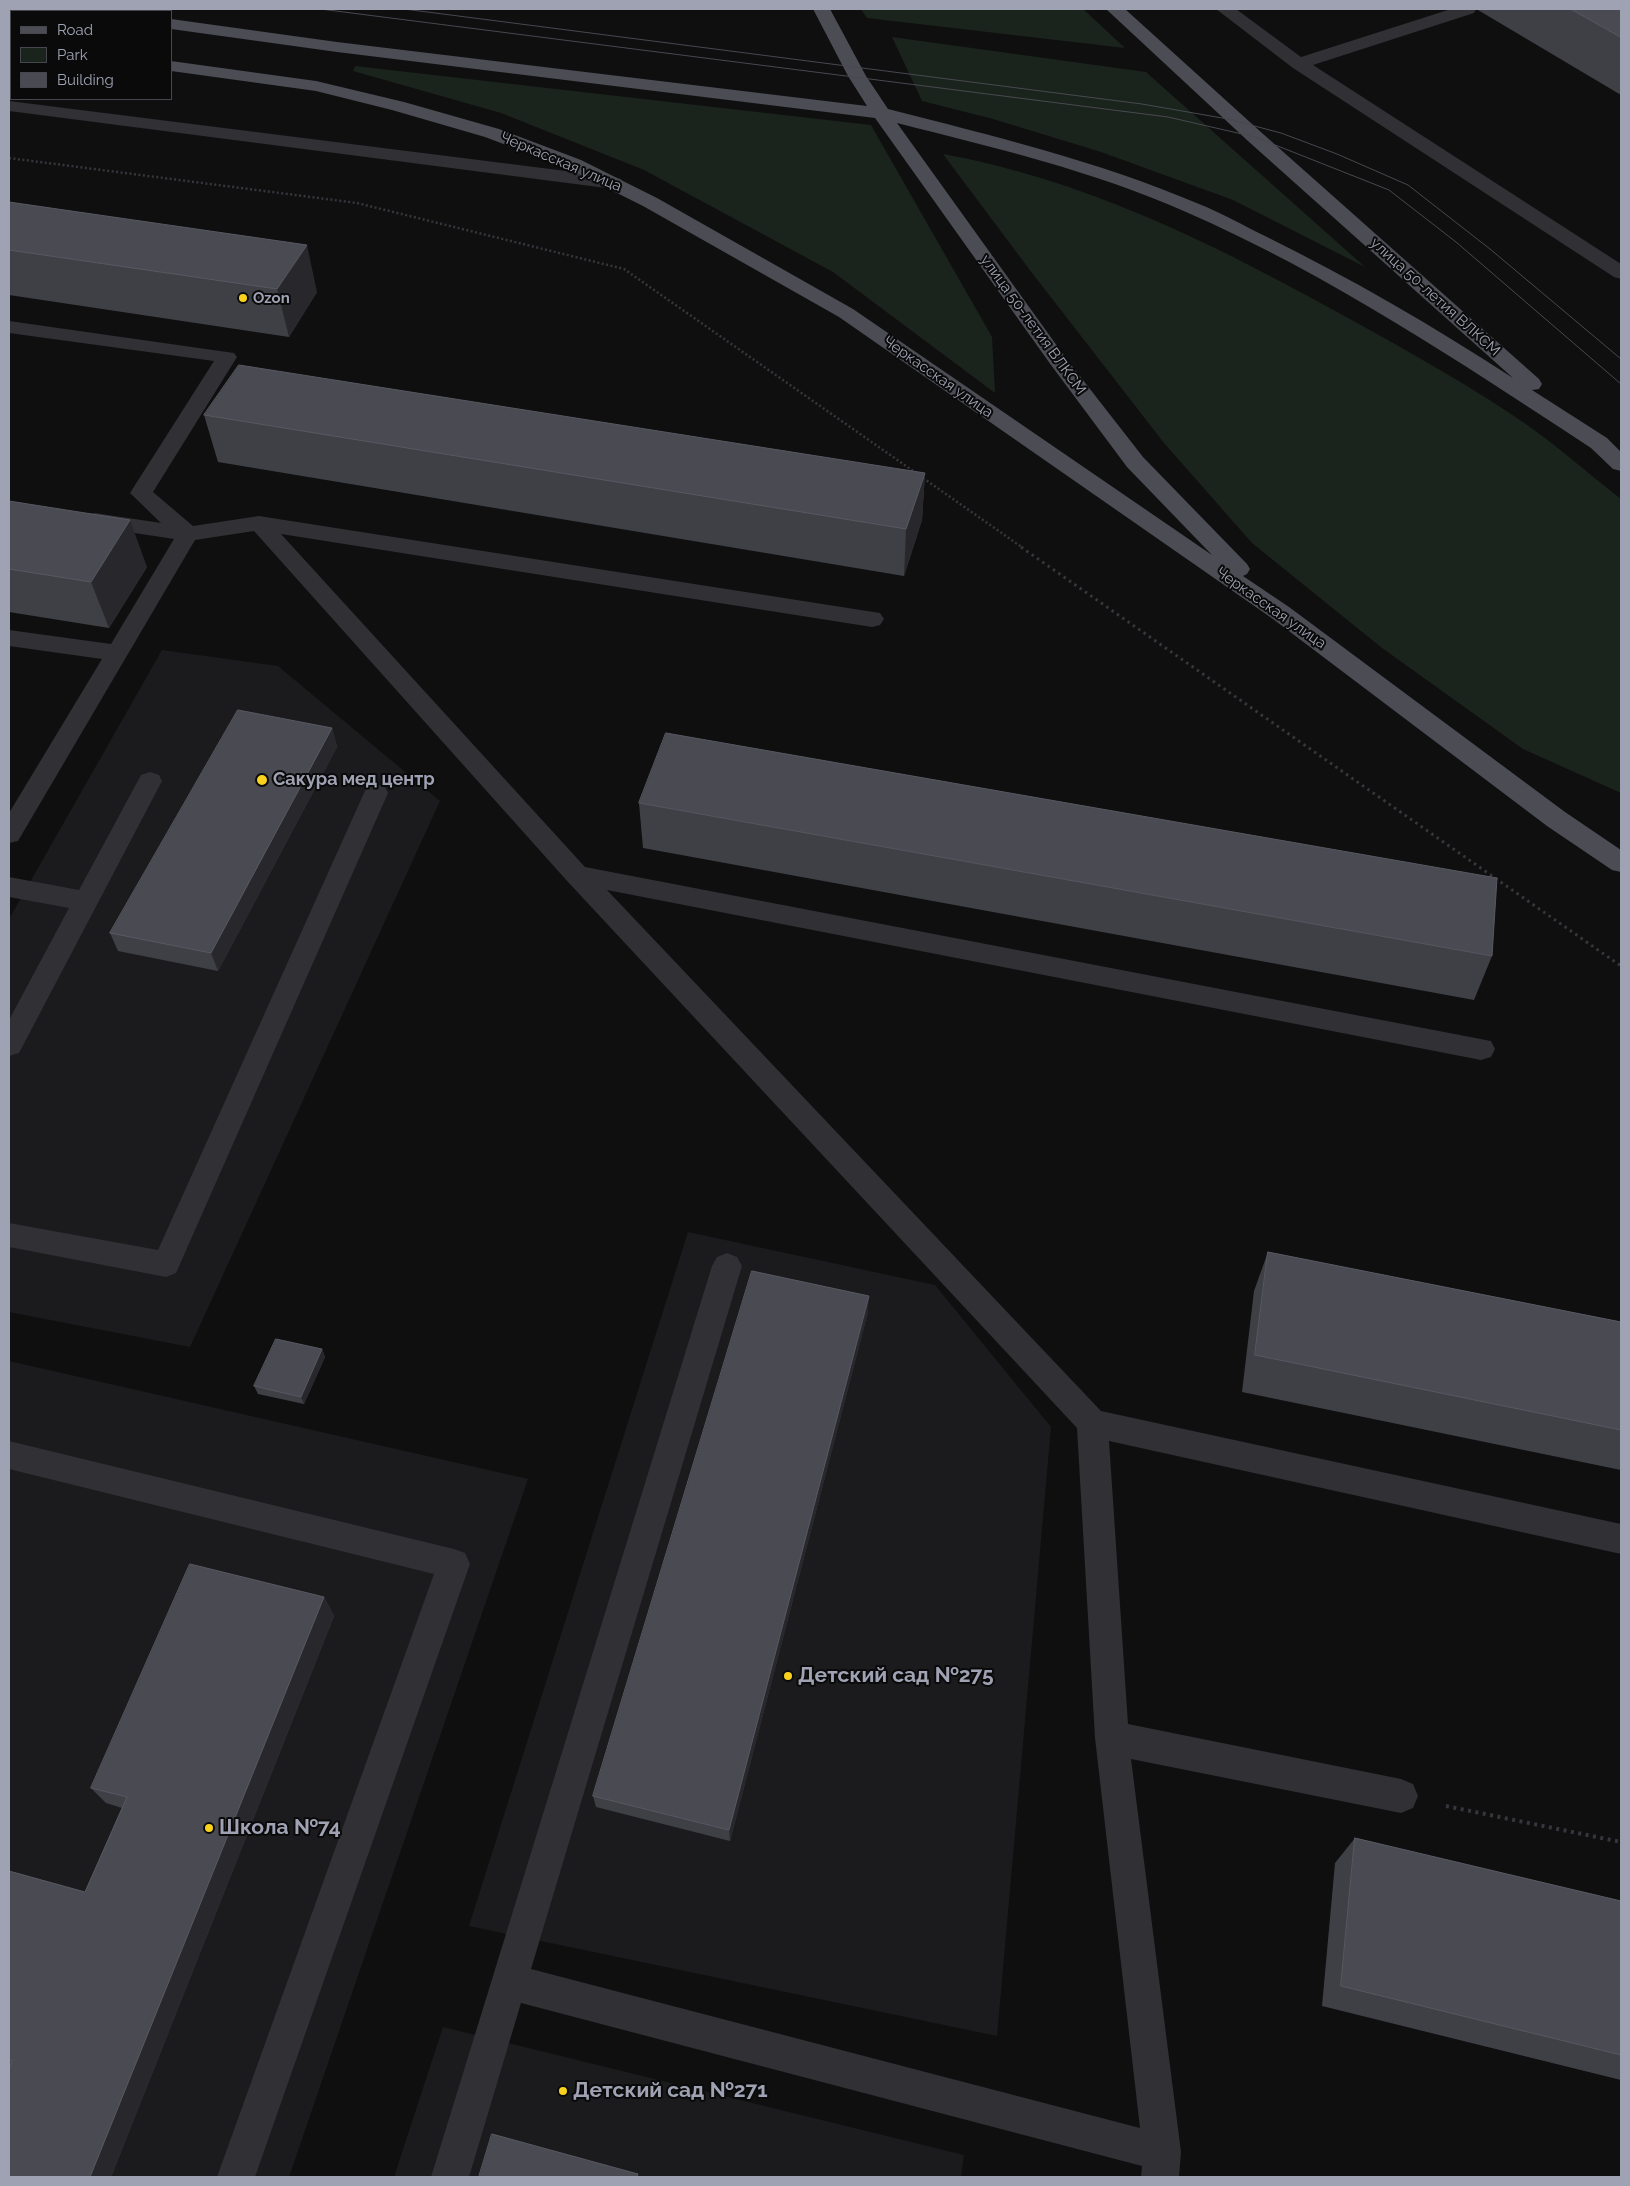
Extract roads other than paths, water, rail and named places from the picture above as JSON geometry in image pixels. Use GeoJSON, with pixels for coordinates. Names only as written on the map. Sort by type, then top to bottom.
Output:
{"type":"FeatureCollection","features":[{"type":"Feature","properties":{"kind":"main road","name":"улица 50-летия ВЛКСМ"},"geometry":{"type":"LineString","coordinates":[[822,9],[857,76],[881,113],[1058,361],[1135,462],[1281,613]]}},
{"type":"Feature","properties":{"kind":"main road","name":"улица 50-летия ВЛКСМ"},"geometry":{"type":"LineString","coordinates":[[1115,9],[1255,137],[1599,443]]}},
{"type":"Feature","properties":{"kind":"main road"},"geometry":{"type":"LineString","coordinates":[[172,24],[337,47],[881,113],[1050,156],[1129,183],[1193,208],[1310,266],[1426,332],[1599,443],[1621,464]]}},
{"type":"Feature","properties":{"kind":"main road","name":"Черкасская улица"},"geometry":{"type":"LineString","coordinates":[[172,66],[316,86],[398,106],[492,132],[574,164],[614,183],[846,313],[1281,613],[1556,818],[1621,863]]}},
{"type":"Feature","properties":{"kind":"main road"},"geometry":{"type":"LineString","coordinates":[[1556,818],[1621,844]]}},
{"type":"Feature","properties":{"kind":"street"},"geometry":{"type":"LineString","coordinates":[[1225,9],[1299,64],[1621,273]]}},
{"type":"Feature","properties":{"kind":"street"},"geometry":{"type":"LineString","coordinates":[[1299,64],[1468,9]]}},
{"type":"Feature","properties":{"kind":"street"},"geometry":{"type":"LineString","coordinates":[[9,106],[614,183]]}},
{"type":"Feature","properties":{"kind":"street"},"geometry":{"type":"LineString","coordinates":[[9,327],[227,358],[141,493],[188,534]]}},
{"type":"Feature","properties":{"kind":"street"},"geometry":{"type":"LineString","coordinates":[[75,516],[188,534],[258,523],[872,619]]}},
{"type":"Feature","properties":{"kind":"street"},"geometry":{"type":"LineString","coordinates":[[258,523],[577,874],[1092,1423],[1621,1539]]}},
{"type":"Feature","properties":{"kind":"street"},"geometry":{"type":"LineString","coordinates":[[9,834],[188,534]]}},
{"type":"Feature","properties":{"kind":"street"},"geometry":{"type":"LineString","coordinates":[[9,638],[116,653]]}},
{"type":"Feature","properties":{"kind":"street"},"geometry":{"type":"LineString","coordinates":[[9,1046],[150,781]]}},
{"type":"Feature","properties":{"kind":"street"},"geometry":{"type":"LineString","coordinates":[[9,1235],[166,1264],[376,793]]}},
{"type":"Feature","properties":{"kind":"street"},"geometry":{"type":"LineString","coordinates":[[577,874],[1481,1049]]}},
{"type":"Feature","properties":{"kind":"street"},"geometry":{"type":"LineString","coordinates":[[9,887],[86,901]]}},
{"type":"Feature","properties":{"kind":"street"},"geometry":{"type":"LineString","coordinates":[[450,2177],[728,1266]]}},
{"type":"Feature","properties":{"kind":"street"},"geometry":{"type":"LineString","coordinates":[[510,1982],[1161,2165],[1112,1738],[1092,1423]]}},
{"type":"Feature","properties":{"kind":"street"},"geometry":{"type":"LineString","coordinates":[[9,1455],[454,1564],[236,2177]]}},
{"type":"Feature","properties":{"kind":"street"},"geometry":{"type":"LineString","coordinates":[[1112,1738],[1401,1796]]}},
{"type":"Feature","properties":{"kind":"tram line"},"geometry":{"type":"LineString","coordinates":[[320,9],[1168,117],[1255,137],[1389,190],[1456,242],[1621,384]]}},
{"type":"Feature","properties":{"kind":"tram line"},"geometry":{"type":"LineString","coordinates":[[404,9],[1142,104],[1228,119],[1281,133],[1337,154],[1408,185],[1490,249],[1621,359]]}},
{"type":"Feature","properties":{"kind":"place","name":"Ozon"},"geometry":{"type":"Point","coordinates":[243,298]}},
{"type":"Feature","properties":{"kind":"place","name":"Сакура мед центр"},"geometry":{"type":"Point","coordinates":[262,780]}},
{"type":"Feature","properties":{"kind":"place","name":"Детский сад №275"},"geometry":{"type":"Point","coordinates":[788,1676]}},
{"type":"Feature","properties":{"kind":"place","name":"Школа №74"},"geometry":{"type":"Point","coordinates":[209,1828]}},
{"type":"Feature","properties":{"kind":"place","name":"Детский сад №271"},"geometry":{"type":"Point","coordinates":[563,2091]}}]}
